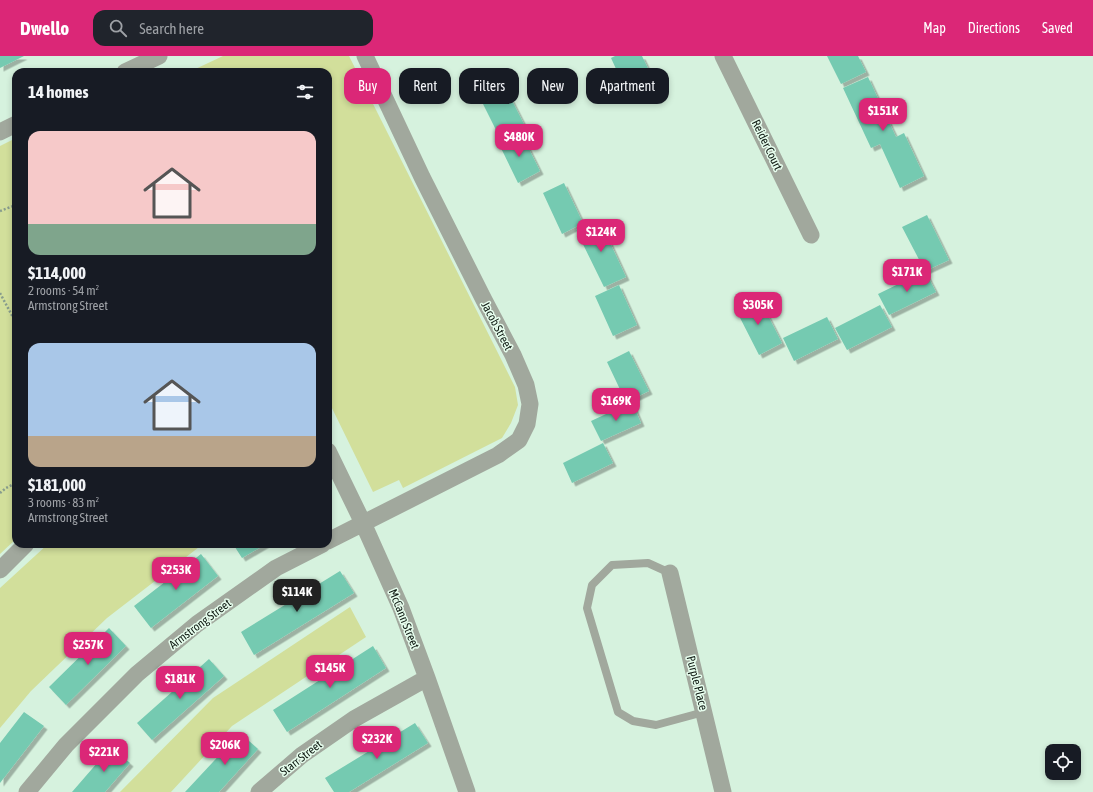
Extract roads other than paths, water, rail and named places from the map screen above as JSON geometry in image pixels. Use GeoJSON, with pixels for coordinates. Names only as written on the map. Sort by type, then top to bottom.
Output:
{"type":"FeatureCollection","features":[{"type":"Feature","properties":{"kind":"street"},"geometry":{"type":"LineString","coordinates":[[142,68],[159,56]]}},
{"type":"Feature","properties":{"kind":"street","name":"Jacob Street"},"geometry":{"type":"LineString","coordinates":[[363,523],[498,455],[519,440],[527,424],[530,404],[526,385],[518,366],[429,190],[365,56]]}},
{"type":"Feature","properties":{"kind":"street","name":"Reider Court"},"geometry":{"type":"LineString","coordinates":[[723,56],[811,235]]}},
{"type":"Feature","properties":{"kind":"street"},"geometry":{"type":"LineString","coordinates":[[0,132],[12,126]]}},
{"type":"Feature","properties":{"kind":"street","name":"McCann Street"},"geometry":{"type":"LineString","coordinates":[[332,459],[363,523],[401,608],[467,792]]}},
{"type":"Feature","properties":{"kind":"street"},"geometry":{"type":"LineString","coordinates":[[332,539],[363,523]]}},
{"type":"Feature","properties":{"kind":"street"},"geometry":{"type":"LineString","coordinates":[[0,570],[22,548]]}},
{"type":"Feature","properties":{"kind":"street","name":"Armstrong Street"},"geometry":{"type":"LineString","coordinates":[[27,792],[66,745],[137,674],[197,624],[276,568],[315,548]]}},
{"type":"Feature","properties":{"kind":"street","name":"Purple Place"},"geometry":{"type":"LineString","coordinates":[[670,573],[723,792]]}},
{"type":"Feature","properties":{"kind":"street","name":"Starr Street"},"geometry":{"type":"LineString","coordinates":[[259,792],[302,755],[334,732],[427,678]]}},
{"type":"Feature","properties":{"kind":"lane"},"geometry":{"type":"LineString","coordinates":[[670,573],[648,563],[612,565],[592,585],[587,608],[618,712],[633,721],[656,725],[704,712]]}}]}
